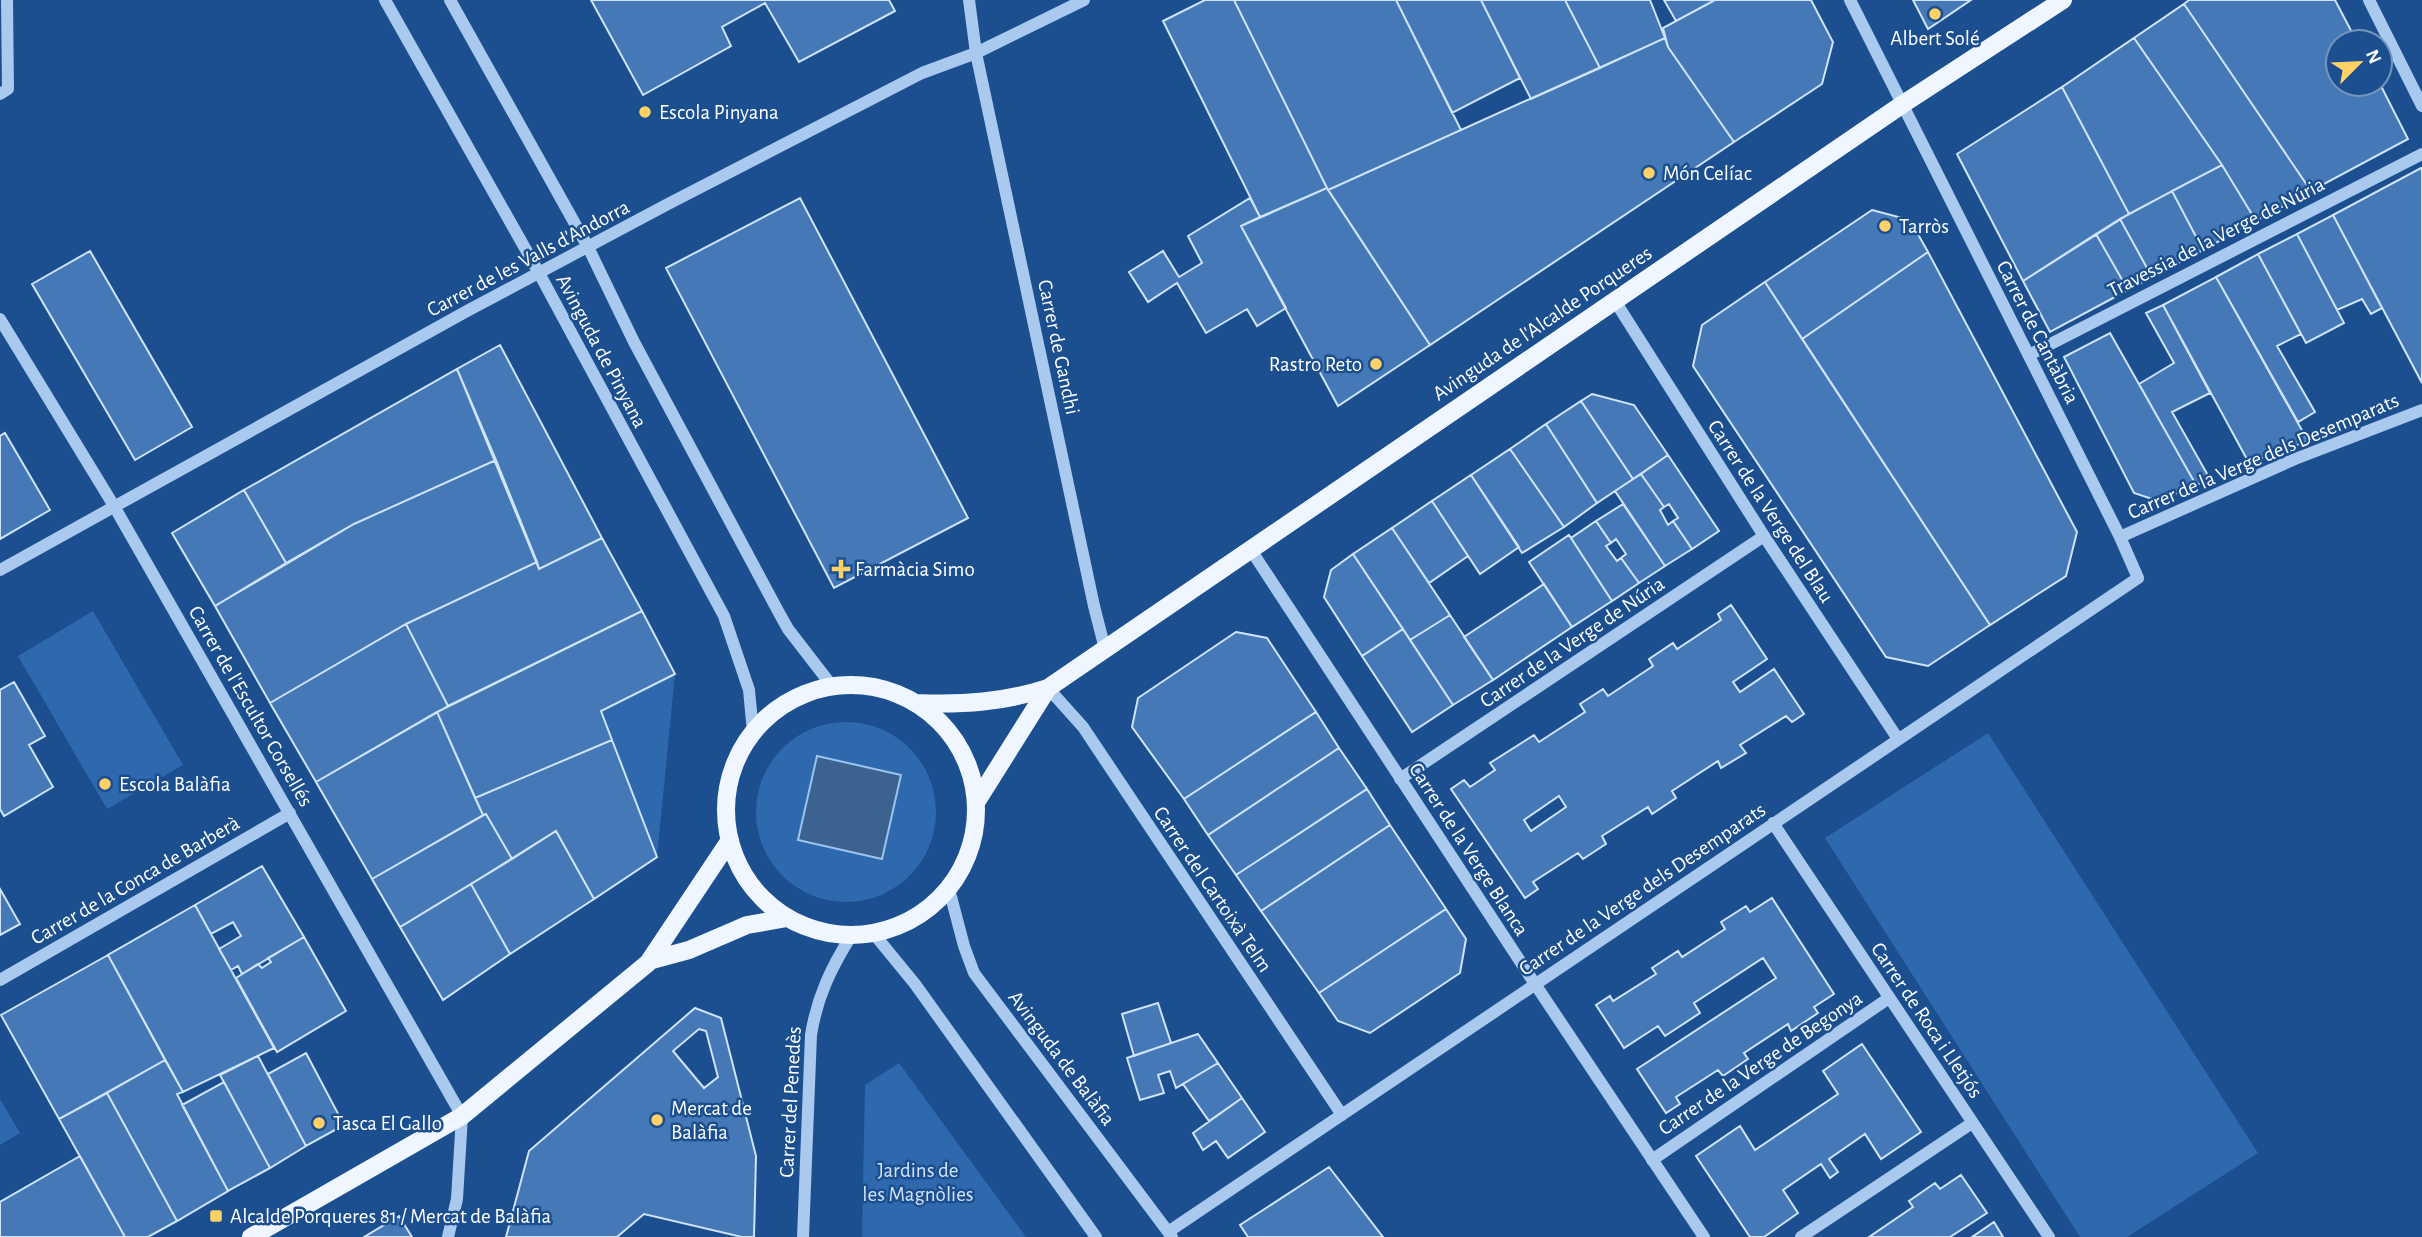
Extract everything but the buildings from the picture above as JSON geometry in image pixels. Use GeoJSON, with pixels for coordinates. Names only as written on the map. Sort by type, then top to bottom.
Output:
{"type":"FeatureCollection","features":[{"type":"Feature","properties":{"kind":"main road","name":"Avinguda de l'Alcalde Porqueres"},"geometry":{"type":"LineString","coordinates":[[917,703],[979,704],[1015,698],[1048,688],[1903,104],[2063,0]]}},
{"type":"Feature","properties":{"kind":"main road"},"geometry":{"type":"LineString","coordinates":[[862,685],[890,691],[917,703],[933,715],[958,745],[967,763],[977,801],[975,832],[966,862],[949,889],[934,905],[895,928],[874,934],[851,936],[818,931],[787,918],[767,903],[750,884],[734,856],[727,824],[727,791],[736,761],[753,732],[780,706],[813,690],[832,686],[862,685]]}},
{"type":"Feature","properties":{"kind":"main road","name":"Avinguda de l'Alcalde Porqueres"},"geometry":{"type":"LineString","coordinates":[[977,801],[1048,688]]}},
{"type":"Feature","properties":{"kind":"main road"},"geometry":{"type":"LineString","coordinates":[[251,1237],[462,1116],[652,960],[730,840]]}},
{"type":"Feature","properties":{"kind":"main road"},"geometry":{"type":"LineString","coordinates":[[652,960],[689,950],[747,925],[787,918]]}},
{"type":"Feature","properties":{"kind":"street"},"geometry":{"type":"LineString","coordinates":[[0,94],[8,89],[7,0]]}},
{"type":"Feature","properties":{"kind":"street","name":"Avinguda de Pinyana"},"geometry":{"type":"LineString","coordinates":[[385,0],[539,273],[724,616],[749,690],[753,732]]}},
{"type":"Feature","properties":{"kind":"street","name":"Avinguda de Pinyana"},"geometry":{"type":"LineString","coordinates":[[450,0],[588,247],[634,342],[788,629],[832,686]]}},
{"type":"Feature","properties":{"kind":"street","name":"Carrer de Gandhi"},"geometry":{"type":"LineString","coordinates":[[969,0],[976,53],[1105,649]]}},
{"type":"Feature","properties":{"kind":"street","name":"Carrer de les Valls d'Andorra"},"geometry":{"type":"LineString","coordinates":[[0,570],[588,247],[922,72],[976,53],[1084,0]]}},
{"type":"Feature","properties":{"kind":"street","name":"Carrer de Cantàbria"},"geometry":{"type":"LineString","coordinates":[[1850,0],[2120,537],[2138,578]]}},
{"type":"Feature","properties":{"kind":"street"},"geometry":{"type":"LineString","coordinates":[[2369,0],[2422,107]]}},
{"type":"Feature","properties":{"kind":"street","name":"Travessia de la Verge de Núria"},"geometry":{"type":"LineString","coordinates":[[2029,355],[2422,154]]}},
{"type":"Feature","properties":{"kind":"street","name":"Carrer de la Verge del Blau"},"geometry":{"type":"LineString","coordinates":[[1615,301],[1764,536],[1898,739]]}},
{"type":"Feature","properties":{"kind":"street","name":"Carrer de l'Escultor Corsellés"},"geometry":{"type":"LineString","coordinates":[[0,319],[114,506],[462,1116]]}},
{"type":"Feature","properties":{"kind":"street","name":"Carrer de la Verge dels Desemparats"},"geometry":{"type":"LineString","coordinates":[[2120,537],[2295,459],[2422,410]]}},
{"type":"Feature","properties":{"kind":"street","name":"Carrer de la Verge de Núria"},"geometry":{"type":"LineString","coordinates":[[1400,779],[1764,536]]}},
{"type":"Feature","properties":{"kind":"street","name":"Carrer de la Verge Blanca"},"geometry":{"type":"LineString","coordinates":[[1251,550],[1704,1237]]}},
{"type":"Feature","properties":{"kind":"street","name":"Carrer de la Verge dels Desemparats"},"geometry":{"type":"LineString","coordinates":[[1170,1234],[1535,984],[2138,578]]}},
{"type":"Feature","properties":{"kind":"street","name":"Carrer del Cartoixà Telm"},"geometry":{"type":"LineString","coordinates":[[1048,688],[1083,727],[1342,1115]]}},
{"type":"Feature","properties":{"kind":"street","name":"Carrer de la Conca de Barberà"},"geometry":{"type":"LineString","coordinates":[[0,980],[290,813]]}},
{"type":"Feature","properties":{"kind":"street","name":"Carrer de Roca i Lletjós"},"geometry":{"type":"LineString","coordinates":[[1773,823],[2049,1237]]}},
{"type":"Feature","properties":{"kind":"street","name":"Avinguda de Balàfia"},"geometry":{"type":"LineString","coordinates":[[949,889],[974,973],[1170,1234]]}},
{"type":"Feature","properties":{"kind":"street"},"geometry":{"type":"LineString","coordinates":[[874,934],[915,984],[1096,1237]]}},
{"type":"Feature","properties":{"kind":"street","name":"Carrer del Penedès"},"geometry":{"type":"LineString","coordinates":[[803,1237],[811,1044],[815,1013],[832,965],[851,936]]}},
{"type":"Feature","properties":{"kind":"street","name":"Carrer de la Verge de Begonya"},"geometry":{"type":"LineString","coordinates":[[1653,1160],[1889,998]]}},
{"type":"Feature","properties":{"kind":"street"},"geometry":{"type":"LineString","coordinates":[[447,1237],[457,1199],[462,1116]]}},
{"type":"Feature","properties":{"kind":"street"},"geometry":{"type":"LineString","coordinates":[[1801,1237],[1972,1123]]}},
{"type":"Feature","properties":{"kind":"green space"},"geometry":{"type":"Polygon","coordinates":[[[93,611],[183,765],[107,809],[18,656],[93,611]]]}},
{"type":"Feature","properties":{"kind":"green space"},"geometry":{"type":"Polygon","coordinates":[[[675,674],[657,857],[601,711],[675,674]]]}},
{"type":"Feature","properties":{"kind":"green space"},"geometry":{"type":"Polygon","coordinates":[[[846,722],[880,729],[910,748],[929,778],[936,812],[929,846],[910,876],[880,895],[846,902],[812,895],[782,876],[763,846],[756,812],[763,778],[782,748],[812,729],[846,722]]]}},
{"type":"Feature","properties":{"kind":"green space"},"geometry":{"type":"Polygon","coordinates":[[[1988,733],[2258,1153],[2127,1237],[2080,1237],[1825,838],[1988,733]]]}},
{"type":"Feature","properties":{"kind":"green space","name":"Jardins de les Magnòlies"},"geometry":{"type":"Polygon","coordinates":[[[899,1063],[1026,1237],[862,1237],[865,1085],[899,1063]]]}},
{"type":"Feature","properties":{"kind":"green space"},"geometry":{"type":"Polygon","coordinates":[[[0,1099],[20,1133],[0,1145],[0,1099]]]}},
{"type":"Feature","properties":{"kind":"shaded area"},"geometry":{"type":"Polygon","coordinates":[[[817,756],[901,775],[882,859],[798,840],[817,756]]]}},
{"type":"Feature","properties":{"kind":"place","name":"Albert Solé"},"geometry":{"type":"Point","coordinates":[1935,14]}},
{"type":"Feature","properties":{"kind":"place","name":"Escola Pinyana"},"geometry":{"type":"Point","coordinates":[645,112]}},
{"type":"Feature","properties":{"kind":"place","name":"Món Celíac"},"geometry":{"type":"Point","coordinates":[1649,173]}},
{"type":"Feature","properties":{"kind":"place","name":"Tarròs"},"geometry":{"type":"Point","coordinates":[1885,226]}},
{"type":"Feature","properties":{"kind":"place","name":"Rastro Reto"},"geometry":{"type":"Point","coordinates":[1376,364]}},
{"type":"Feature","properties":{"kind":"place","name":"Farmàcia Simo"},"geometry":{"type":"Point","coordinates":[841,569]}},
{"type":"Feature","properties":{"kind":"place","name":"Escola Balàfia"},"geometry":{"type":"Point","coordinates":[105,784]}},
{"type":"Feature","properties":{"kind":"place","name":"Mercat de Balàfia"},"geometry":{"type":"Point","coordinates":[657,1120]}},
{"type":"Feature","properties":{"kind":"place","name":"Tasca El Gallo"},"geometry":{"type":"Point","coordinates":[319,1123]}},
{"type":"Feature","properties":{"kind":"place","name":"Alcalde Porqueres 81 / Mercat de Balàfia"},"geometry":{"type":"Point","coordinates":[216,1216]}}]}
